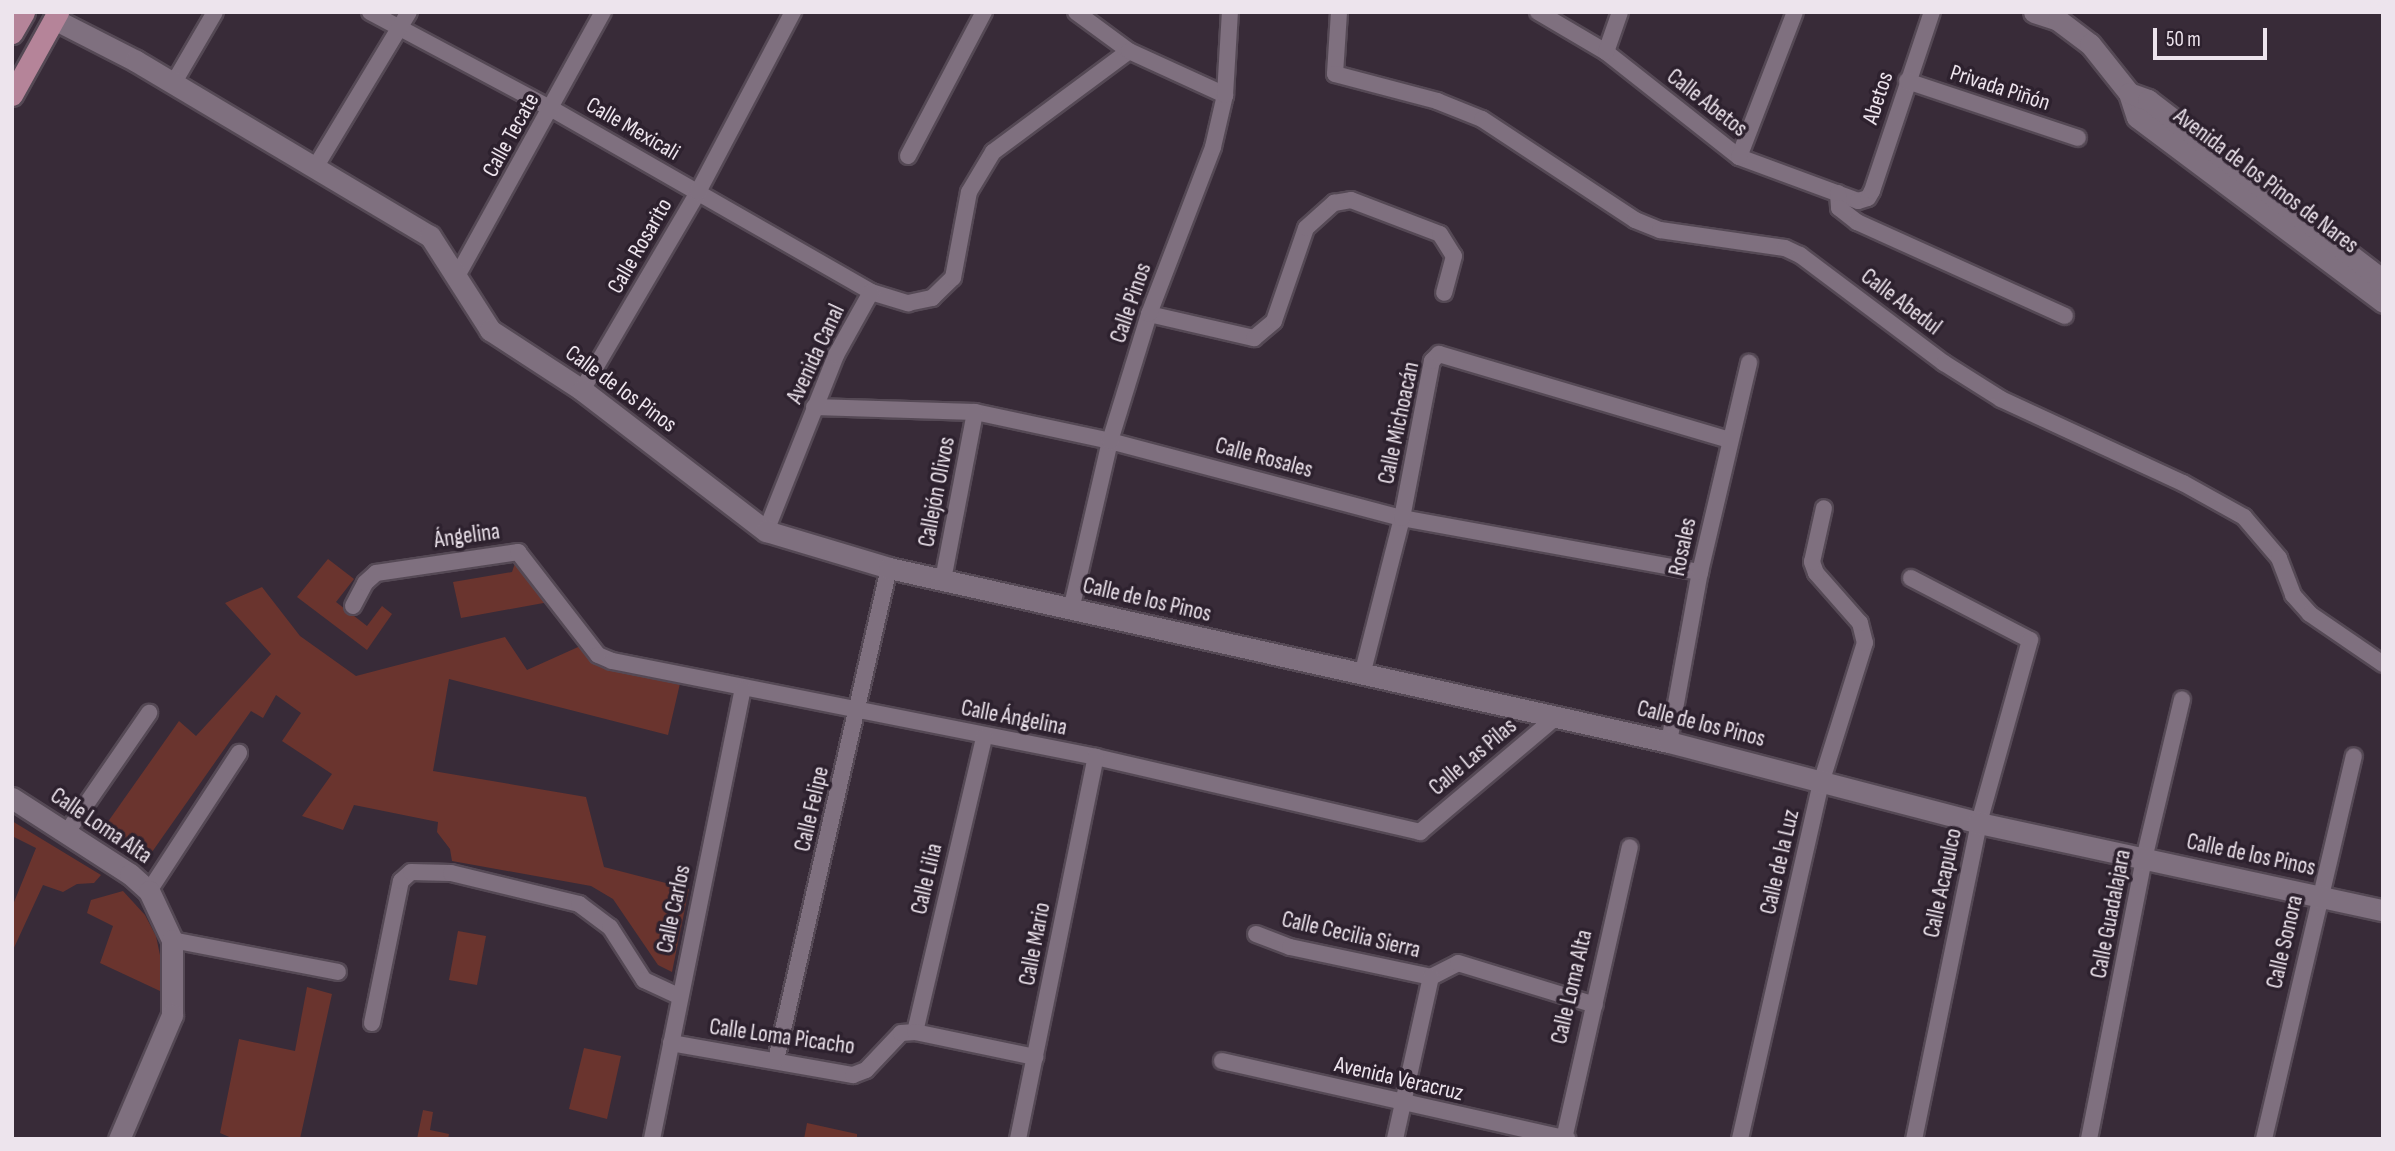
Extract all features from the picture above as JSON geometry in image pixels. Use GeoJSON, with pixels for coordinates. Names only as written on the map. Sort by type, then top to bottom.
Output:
{"type":"FeatureCollection","features":[{"type":"Feature","properties":{"kind":"main road"},"geometry":{"type":"LineString","coordinates":[[12,33],[24,12]]}},
{"type":"Feature","properties":{"kind":"main road"},"geometry":{"type":"LineString","coordinates":[[12,95],[56,16]]}},
{"type":"Feature","properties":{"kind":"street"},"geometry":{"type":"LineString","coordinates":[[173,84],[215,12]]}},
{"type":"Feature","properties":{"kind":"street","name":"Calle Mexicali"},"geometry":{"type":"LineString","coordinates":[[370,12],[552,109],[871,292]]}},
{"type":"Feature","properties":{"kind":"street"},"geometry":{"type":"LineString","coordinates":[[316,166],[409,12]]}},
{"type":"Feature","properties":{"kind":"street","name":"Calle Tecate"},"geometry":{"type":"LineString","coordinates":[[456,278],[552,109],[603,12]]}},
{"type":"Feature","properties":{"kind":"street","name":"Calle Rosarito"},"geometry":{"type":"LineString","coordinates":[[582,390],[698,192],[793,12]]}},
{"type":"Feature","properties":{"kind":"street"},"geometry":{"type":"LineString","coordinates":[[908,156],[984,12]]}},
{"type":"Feature","properties":{"kind":"street"},"geometry":{"type":"LineString","coordinates":[[1076,12],[1129,51],[1225,95]]}},
{"type":"Feature","properties":{"kind":"street","name":"Calle Pinos"},"geometry":{"type":"LineString","coordinates":[[1071,610],[1110,441],[1149,314],[1213,147],[1225,95],[1230,12]]}},
{"type":"Feature","properties":{"kind":"street","name":"Calle Abedul"},"geometry":{"type":"LineString","coordinates":[[1339,12],[1335,74],[1437,101],[1482,119],[1635,220],[1660,230],[1784,248],[1800,255],[1944,363],[2001,399],[2183,483],[2244,517],[2279,558],[2292,594],[2311,614],[2383,664]]}},
{"type":"Feature","properties":{"kind":"street","name":"Calle Abetos"},"geometry":{"type":"LineString","coordinates":[[1538,12],[1605,52],[1739,156],[1858,201],[1868,198]]}},
{"type":"Feature","properties":{"kind":"street"},"geometry":{"type":"LineString","coordinates":[[1605,52],[1620,12]]}},
{"type":"Feature","properties":{"kind":"street"},"geometry":{"type":"LineString","coordinates":[[1739,156],[1796,12]]}},
{"type":"Feature","properties":{"kind":"street","name":"Abetos"},"geometry":{"type":"LineString","coordinates":[[1868,198],[1932,12]]}},
{"type":"Feature","properties":{"kind":"street","name":"Avenida de los Pinos de Nares"},"geometry":{"type":"LineString","coordinates":[[2034,12],[2058,20],[2090,44],[2129,93],[2148,100],[2359,272],[2383,302]]}},
{"type":"Feature","properties":{"kind":"street","name":"Calle de los Pinos"},"geometry":{"type":"LineString","coordinates":[[56,16],[316,166],[430,236],[490,330],[582,390],[766,531],[889,568],[1669,742],[1979,822],[2383,910]]}},
{"type":"Feature","properties":{"kind":"street","name":"Avenida Canal"},"geometry":{"type":"LineString","coordinates":[[766,531],[836,355],[871,292],[908,303],[932,298],[953,278],[969,192],[993,152],[1129,51]]}},
{"type":"Feature","properties":{"kind":"street","name":"Privada Piñón"},"geometry":{"type":"LineString","coordinates":[[1907,81],[2078,138]]}},
{"type":"Feature","properties":{"kind":"street"},"geometry":{"type":"LineString","coordinates":[[1838,193],[1839,208],[1857,222],[2065,316]]}},
{"type":"Feature","properties":{"kind":"street"},"geometry":{"type":"LineString","coordinates":[[1149,314],[1254,338],[1274,321],[1306,228],[1334,203],[1351,200],[1440,234],[1454,256],[1444,293]]}},
{"type":"Feature","properties":{"kind":"street","name":"Avenida de los Pinos de Nares"},"geometry":{"type":"LineString","coordinates":[[2359,272],[2383,279]]}},
{"type":"Feature","properties":{"kind":"street","name":"Calle Michoacán"},"geometry":{"type":"LineString","coordinates":[[1362,675],[1402,517],[1432,361],[1439,354],[1730,440]]}},
{"type":"Feature","properties":{"kind":"street","name":"Rosales"},"geometry":{"type":"LineString","coordinates":[[1669,742],[1700,572],[1749,363]]}},
{"type":"Feature","properties":{"kind":"street","name":"Calle Rosales"},"geometry":{"type":"LineString","coordinates":[[814,407],[975,412],[1110,441],[1402,517],[1700,572]]}},
{"type":"Feature","properties":{"kind":"street","name":"Callejón Olivos"},"geometry":{"type":"LineString","coordinates":[[943,580],[975,412]]}},
{"type":"Feature","properties":{"kind":"street","name":"Calle de la Luz"},"geometry":{"type":"LineString","coordinates":[[1740,1139],[1821,783],[1865,643],[1860,623],[1816,573],[1812,562],[1824,508]]}},
{"type":"Feature","properties":{"kind":"street","name":"Ángelina"},"geometry":{"type":"LineString","coordinates":[[354,607],[365,583],[376,573],[518,552],[598,655]]}},
{"type":"Feature","properties":{"kind":"street","name":"Calle Felipe"},"geometry":{"type":"LineString","coordinates":[[776,1060],[859,710],[889,568]]}},
{"type":"Feature","properties":{"kind":"street","name":"Calle Acapulco"},"geometry":{"type":"LineString","coordinates":[[1911,578],[2030,640],[1979,822],[1914,1139]]}},
{"type":"Feature","properties":{"kind":"street","name":"Calle Ángelina"},"geometry":{"type":"LineString","coordinates":[[598,655],[743,689],[1097,757],[1420,832]]}},
{"type":"Feature","properties":{"kind":"street","name":"Calle Carlos"},"geometry":{"type":"LineString","coordinates":[[652,1139],[678,996],[743,689]]}},
{"type":"Feature","properties":{"kind":"street","name":"Calle Guadalajara"},"geometry":{"type":"LineString","coordinates":[[2089,1139],[2144,859],[2182,699]]}},
{"type":"Feature","properties":{"kind":"street"},"geometry":{"type":"LineString","coordinates":[[67,832],[149,713]]}},
{"type":"Feature","properties":{"kind":"street","name":"Calle Las Pilas"},"geometry":{"type":"LineString","coordinates":[[1420,832],[1556,717]]}},
{"type":"Feature","properties":{"kind":"street","name":"Calle Lilia"},"geometry":{"type":"LineString","coordinates":[[915,1032],[984,737]]}},
{"type":"Feature","properties":{"kind":"street"},"geometry":{"type":"LineString","coordinates":[[149,891],[239,753]]}},
{"type":"Feature","properties":{"kind":"street","name":"Calle Sonora"},"geometry":{"type":"LineString","coordinates":[[2264,1139],[2318,897],[2354,756]]}},
{"type":"Feature","properties":{"kind":"street","name":"Calle Mario"},"geometry":{"type":"LineString","coordinates":[[1018,1139],[1097,757]]}},
{"type":"Feature","properties":{"kind":"street","name":"Calle Loma Alta"},"geometry":{"type":"LineString","coordinates":[[12,798],[91,845],[149,891],[172,940],[172,1015],[119,1139]]}},
{"type":"Feature","properties":{"kind":"street","name":"Calle Loma Alta"},"geometry":{"type":"LineString","coordinates":[[1565,1139],[1630,847]]}},
{"type":"Feature","properties":{"kind":"street"},"geometry":{"type":"LineString","coordinates":[[372,1023],[401,881],[411,872],[451,873],[579,904],[610,927],[644,980],[678,996]]}},
{"type":"Feature","properties":{"kind":"street","name":"Calle Cecilia Sierra"},"geometry":{"type":"LineString","coordinates":[[1256,934],[1290,947],[1431,977],[1458,963],[1595,1005]]}},
{"type":"Feature","properties":{"kind":"street"},"geometry":{"type":"LineString","coordinates":[[172,940],[338,972]]}},
{"type":"Feature","properties":{"kind":"street"},"geometry":{"type":"LineString","coordinates":[[1395,1139],[1431,977]]}},
{"type":"Feature","properties":{"kind":"street"},"geometry":{"type":"LineString","coordinates":[[915,1032],[1035,1057]]}},
{"type":"Feature","properties":{"kind":"street","name":"Calle Loma Picacho"},"geometry":{"type":"LineString","coordinates":[[671,1043],[853,1075],[866,1070],[901,1033],[915,1032]]}},
{"type":"Feature","properties":{"kind":"street","name":"Avenida Veracruz"},"geometry":{"type":"LineString","coordinates":[[1222,1061],[1565,1139]]}},
{"type":"Feature","properties":{"kind":"shaded area"},"geometry":{"type":"Polygon","coordinates":[[[328,559],[354,579],[336,602],[367,626],[382,606],[392,614],[367,650],[297,597],[328,559]]]}},
{"type":"Feature","properties":{"kind":"shaded area"},"geometry":{"type":"Polygon","coordinates":[[[516,560],[549,602],[461,618],[453,582],[512,572],[516,560]]]}},
{"type":"Feature","properties":{"kind":"shaded area"},"geometry":{"type":"Polygon","coordinates":[[[262,587],[300,636],[356,676],[505,637],[527,670],[587,643],[596,653],[682,675],[668,735],[449,679],[433,771],[586,797],[604,867],[689,889],[672,972],[658,965],[613,899],[591,886],[452,861],[450,849],[437,832],[438,822],[354,805],[343,830],[302,816],[332,774],[282,741],[301,713],[276,695],[263,718],[251,711],[145,862],[100,833],[179,721],[196,736],[271,654],[225,603],[262,587]]]}},
{"type":"Feature","properties":{"kind":"shaded area"},"geometry":{"type":"Polygon","coordinates":[[[12,821],[101,875],[94,883],[77,884],[63,892],[43,885],[12,952],[12,907],[36,848],[12,836],[12,821]]]}},
{"type":"Feature","properties":{"kind":"shaded area"},"geometry":{"type":"Polygon","coordinates":[[[123,891],[145,915],[156,936],[161,960],[160,991],[100,963],[113,926],[87,913],[91,900],[123,891]]]}},
{"type":"Feature","properties":{"kind":"shaded area"},"geometry":{"type":"Polygon","coordinates":[[[458,931],[486,936],[477,985],[449,980],[458,931]]]}},
{"type":"Feature","properties":{"kind":"shaded area"},"geometry":{"type":"Polygon","coordinates":[[[307,987],[332,994],[300,1139],[234,1139],[220,1133],[239,1039],[295,1051],[307,987]]]}},
{"type":"Feature","properties":{"kind":"shaded area"},"geometry":{"type":"Polygon","coordinates":[[[584,1048],[621,1056],[607,1119],[569,1109],[584,1048]]]}},
{"type":"Feature","properties":{"kind":"shaded area"},"geometry":{"type":"Polygon","coordinates":[[[423,1110],[433,1112],[430,1130],[449,1134],[448,1139],[417,1139],[423,1110]]]}},
{"type":"Feature","properties":{"kind":"shaded area"},"geometry":{"type":"Polygon","coordinates":[[[807,1123],[857,1134],[857,1139],[804,1139],[807,1123]]]}}]}
